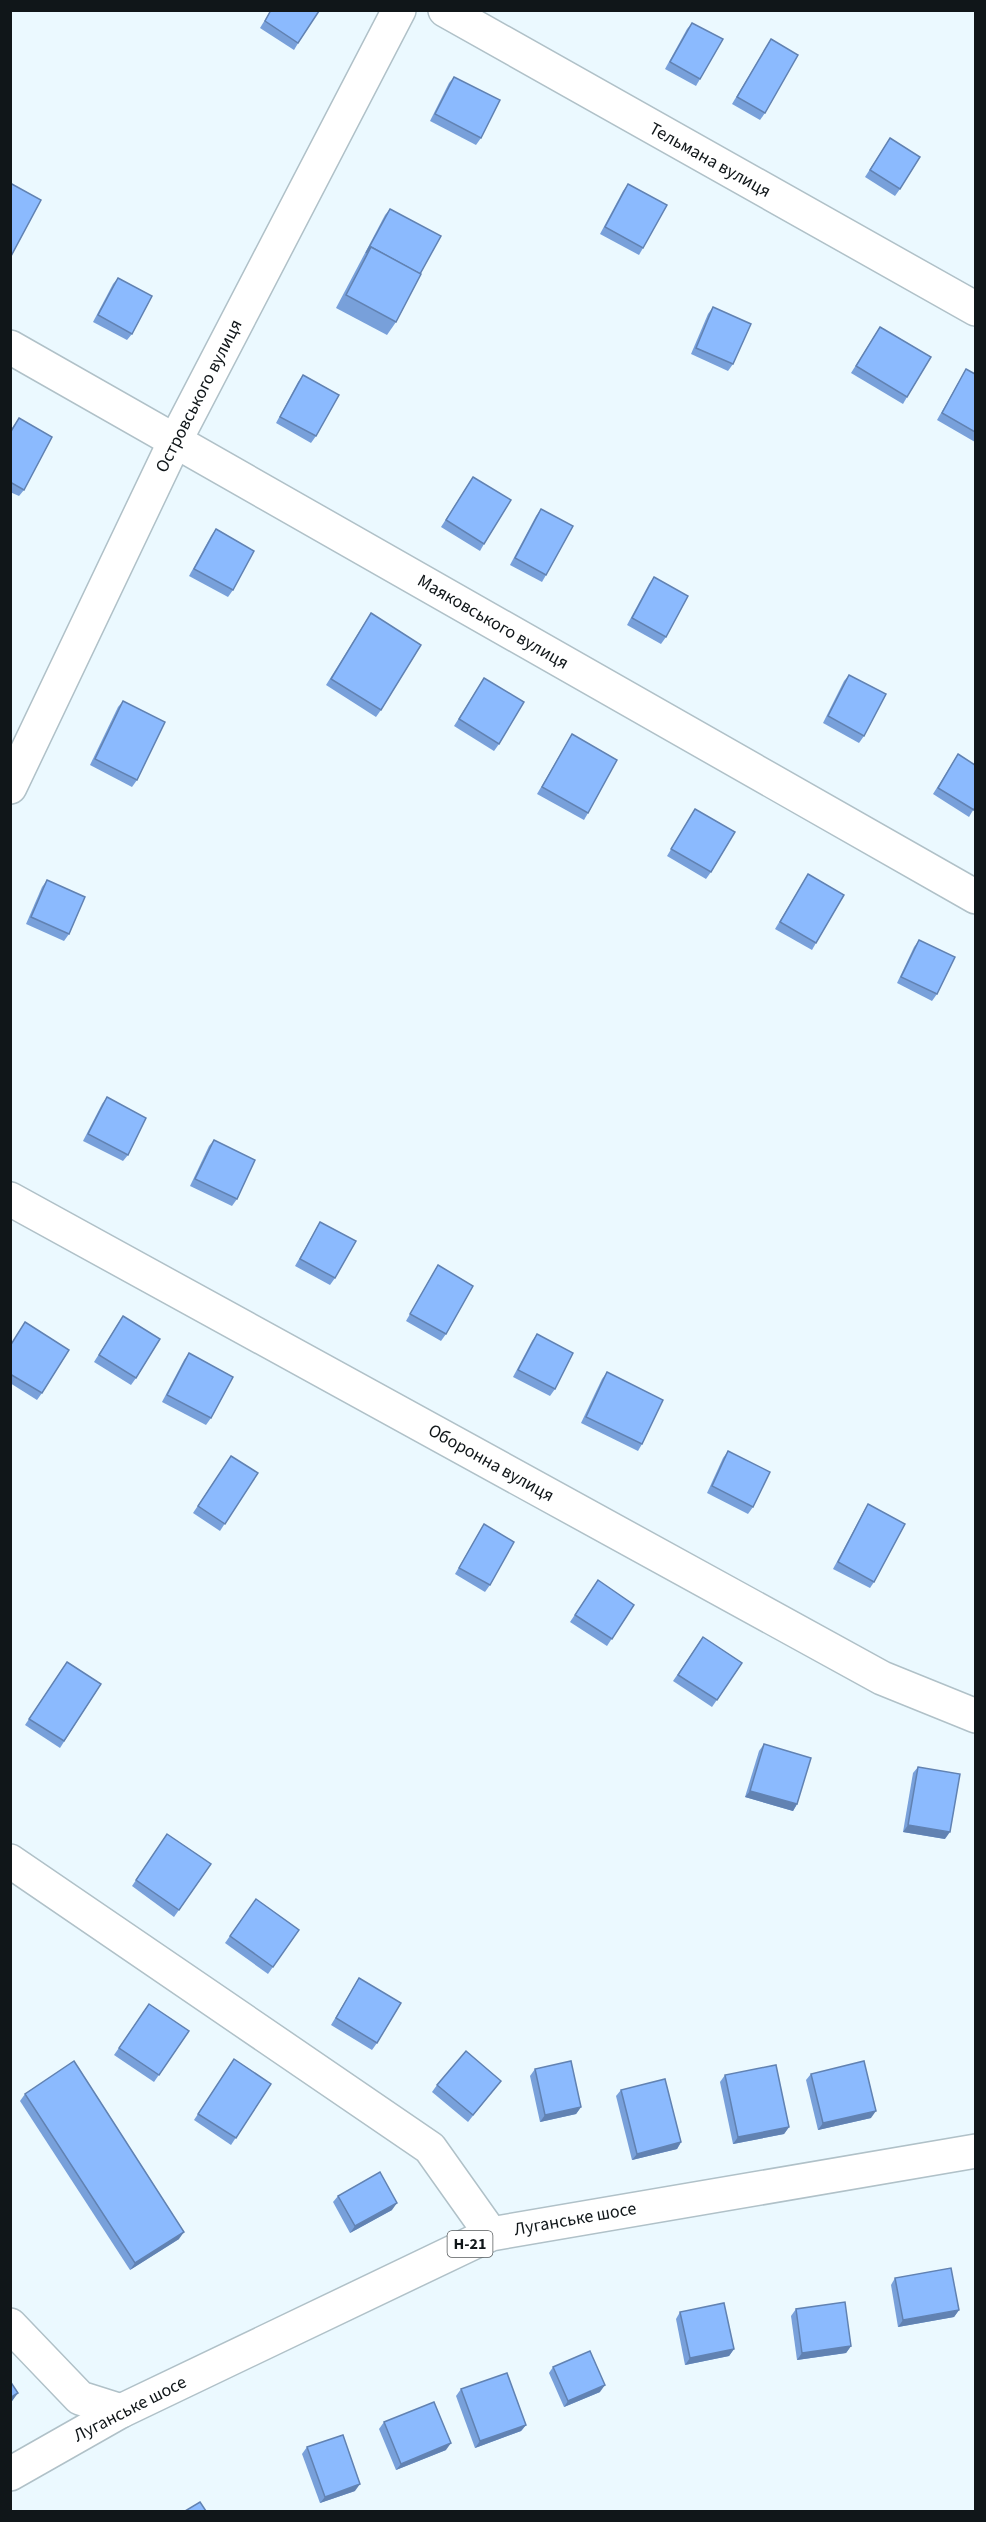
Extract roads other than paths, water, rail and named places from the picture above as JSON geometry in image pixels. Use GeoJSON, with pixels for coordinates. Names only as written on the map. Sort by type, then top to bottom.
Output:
{"type":"FeatureCollection","features":[{"type":"Feature","properties":{"kind":"street","name":"Островського вулиця"},"geometry":{"type":"LineString","coordinates":[[10,787],[175,441],[399,10]]}},
{"type":"Feature","properties":{"kind":"street","name":"Тельмана вулиця"},"geometry":{"type":"LineString","coordinates":[[445,10],[975,309]]}},
{"type":"Feature","properties":{"kind":"street","name":"Маяковського вулиця"},"geometry":{"type":"LineString","coordinates":[[10,347],[975,897]]}},
{"type":"Feature","properties":{"kind":"street","name":"Оборонна вулиця"},"geometry":{"type":"LineString","coordinates":[[10,1199],[882,1678],[975,1716]]}},
{"type":"Feature","properties":{"kind":"street"},"geometry":{"type":"LineString","coordinates":[[10,1862],[430,2148],[491,2234]]}},
{"type":"Feature","properties":{"kind":"street","name":"Луганське шосе"},"geometry":{"type":"LineString","coordinates":[[10,2474],[121,2411],[491,2234],[975,2151]]}},
{"type":"Feature","properties":{"kind":"street"},"geometry":{"type":"LineString","coordinates":[[10,2325],[81,2398],[121,2411]]}}]}
